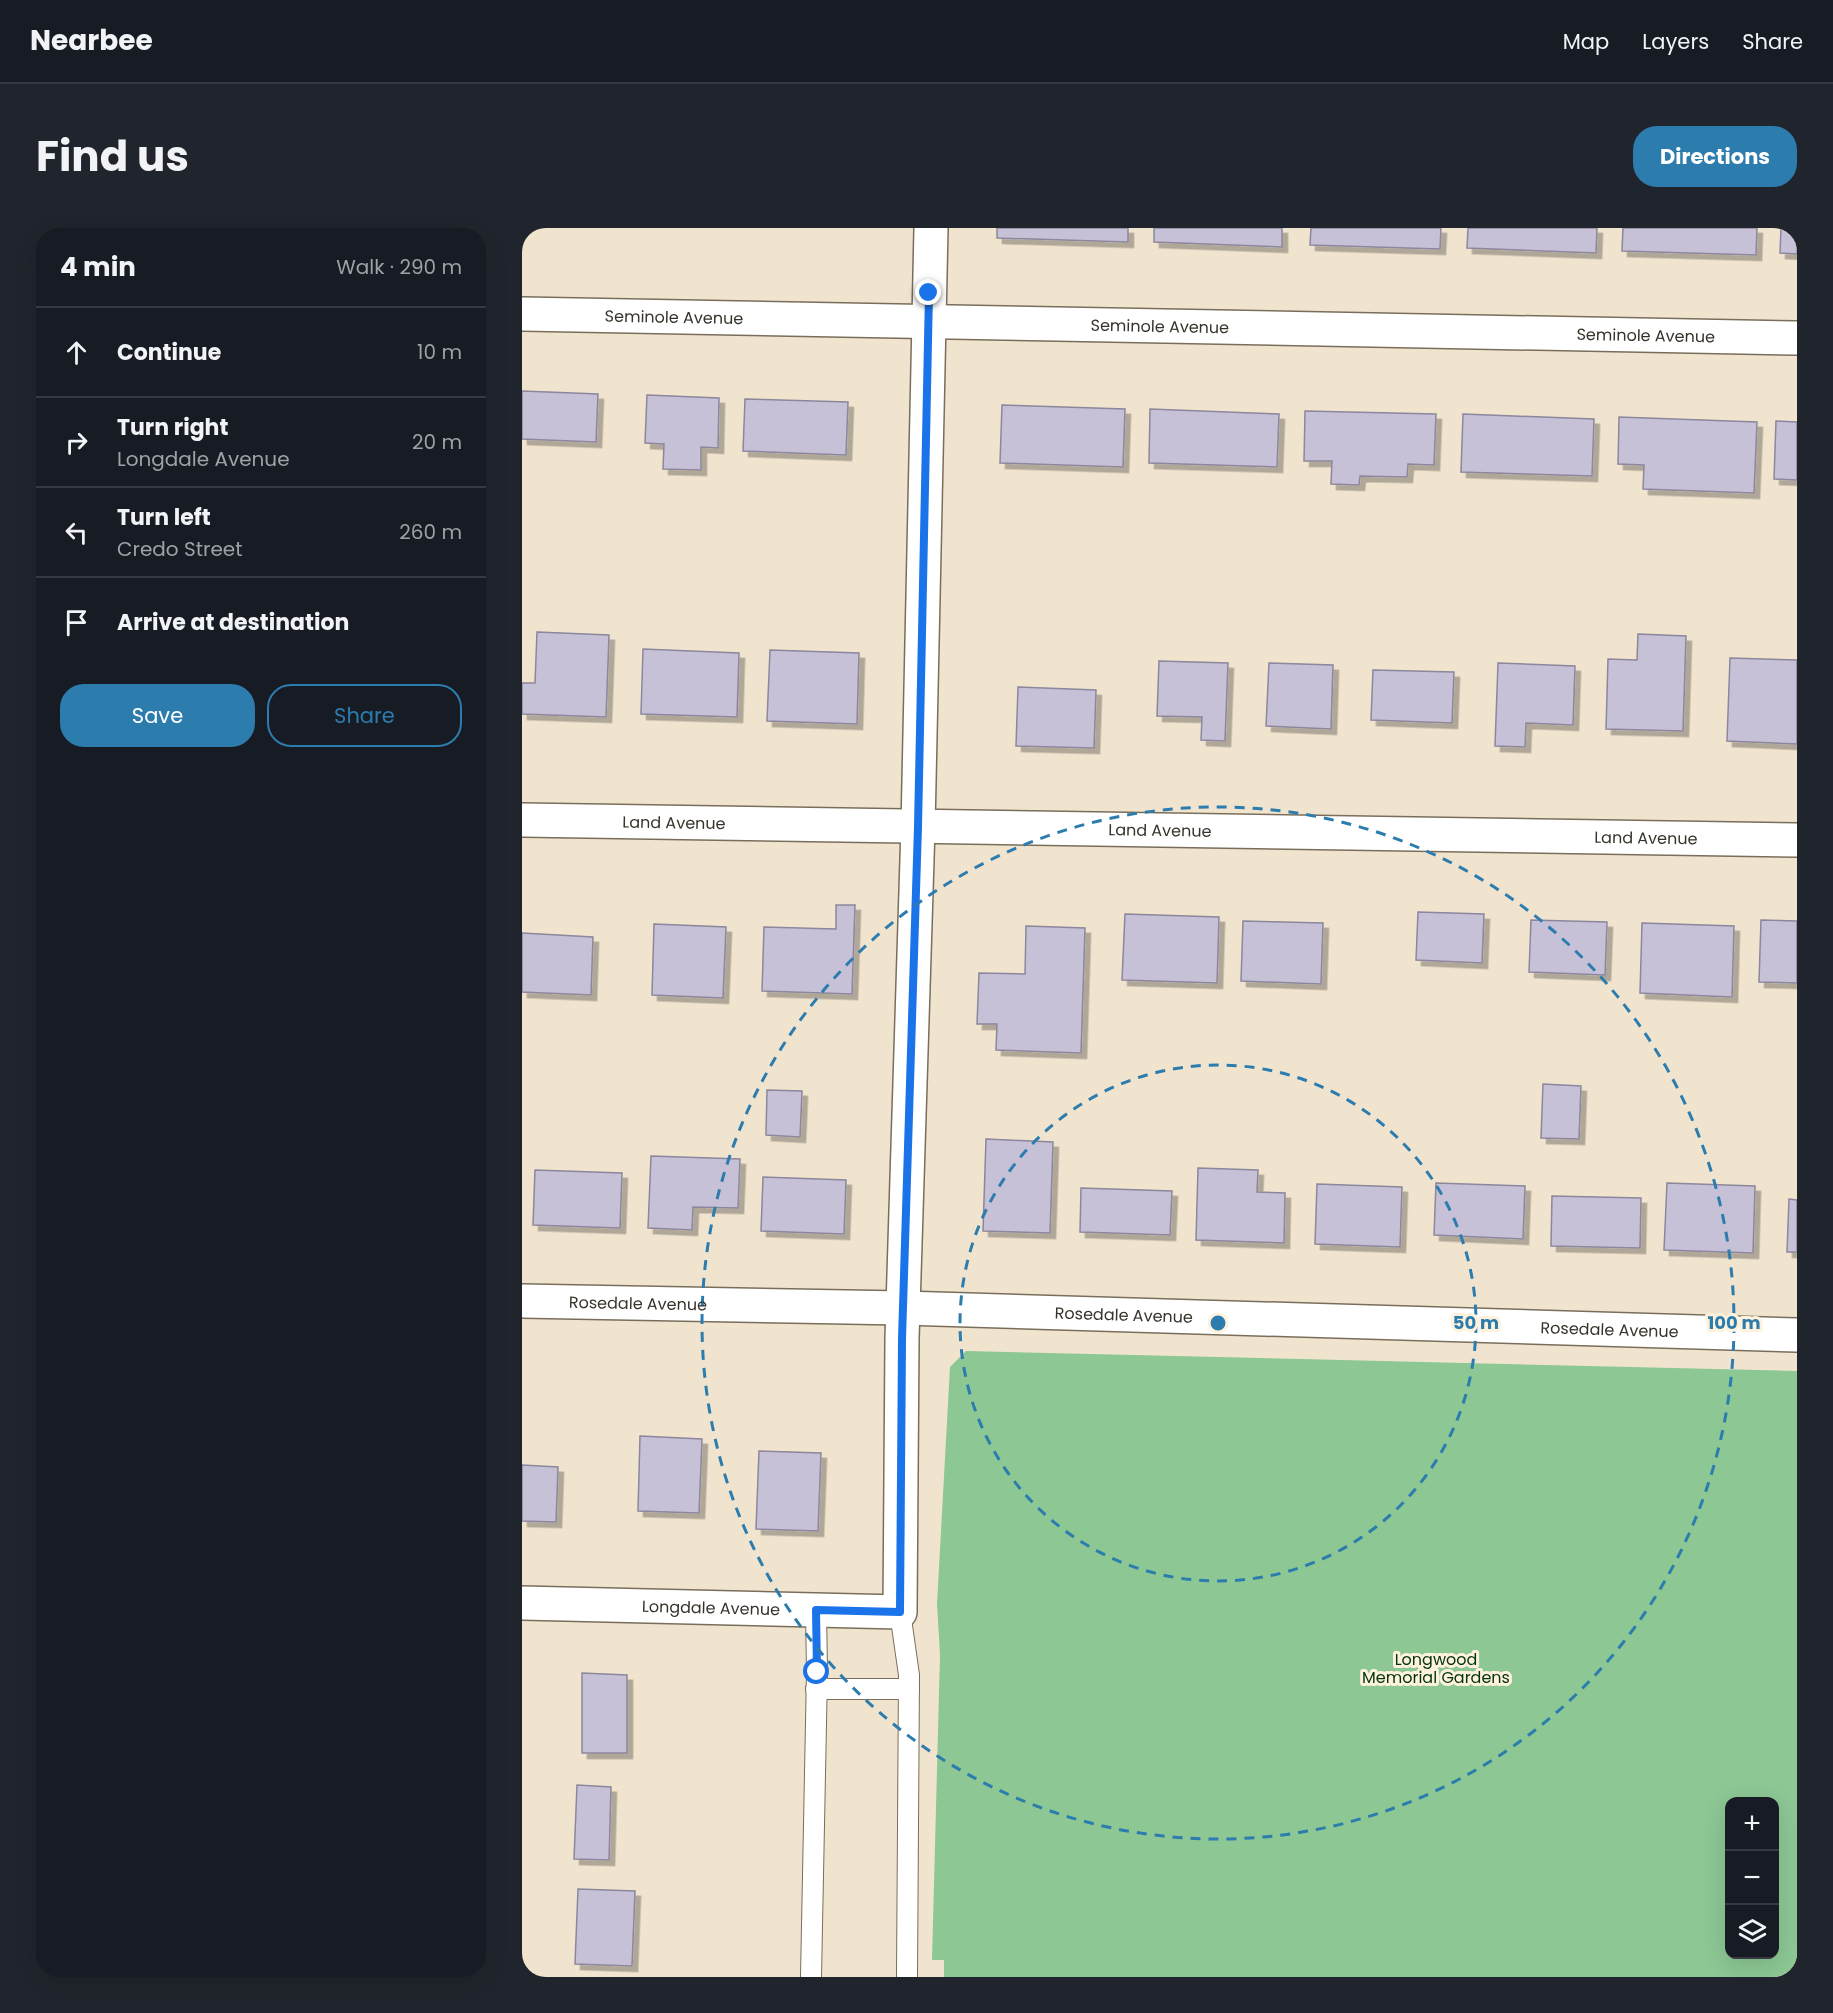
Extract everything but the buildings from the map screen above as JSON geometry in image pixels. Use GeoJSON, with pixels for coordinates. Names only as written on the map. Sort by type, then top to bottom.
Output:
{"type":"FeatureCollection","features":[{"type":"Feature","properties":{"kind":"street"},"geometry":{"type":"LineString","coordinates":[[900,1612],[903,1308],[918,827],[931,228]]}},
{"type":"Feature","properties":{"kind":"street","name":"Seminole Avenue"},"geometry":{"type":"LineString","coordinates":[[522,314],[1797,338]]}},
{"type":"Feature","properties":{"kind":"street","name":"Land Avenue"},"geometry":{"type":"LineString","coordinates":[[522,820],[1797,840]]}},
{"type":"Feature","properties":{"kind":"street","name":"Rosedale Avenue"},"geometry":{"type":"LineString","coordinates":[[522,1301],[903,1308],[1797,1335]]}},
{"type":"Feature","properties":{"kind":"street","name":"Longdale Avenue"},"geometry":{"type":"LineString","coordinates":[[522,1603],[900,1612]]}},
{"type":"Feature","properties":{"kind":"lane"},"geometry":{"type":"LineString","coordinates":[[812,1977],[816,1610]]}},
{"type":"Feature","properties":{"kind":"lane"},"geometry":{"type":"LineString","coordinates":[[900,1612],[909,1675],[907,1977]]}},
{"type":"Feature","properties":{"kind":"lane"},"geometry":{"type":"LineString","coordinates":[[816,1689],[909,1689]]}},
{"type":"Feature","properties":{"kind":"green space","name":"Longwood Memorial Gardens"},"geometry":{"type":"Polygon","coordinates":[[[966,1351],[1797,1371],[1797,1977],[944,1977],[944,1960],[932,1960],[940,1655],[937,1604],[950,1367],[966,1351]]]}},
{"type":"Feature","properties":{"kind":"route"},"geometry":{"type":"LineString","coordinates":[[817,1672],[816,1610],[900,1612],[902,1339],[918,827],[929,293]]}}]}
